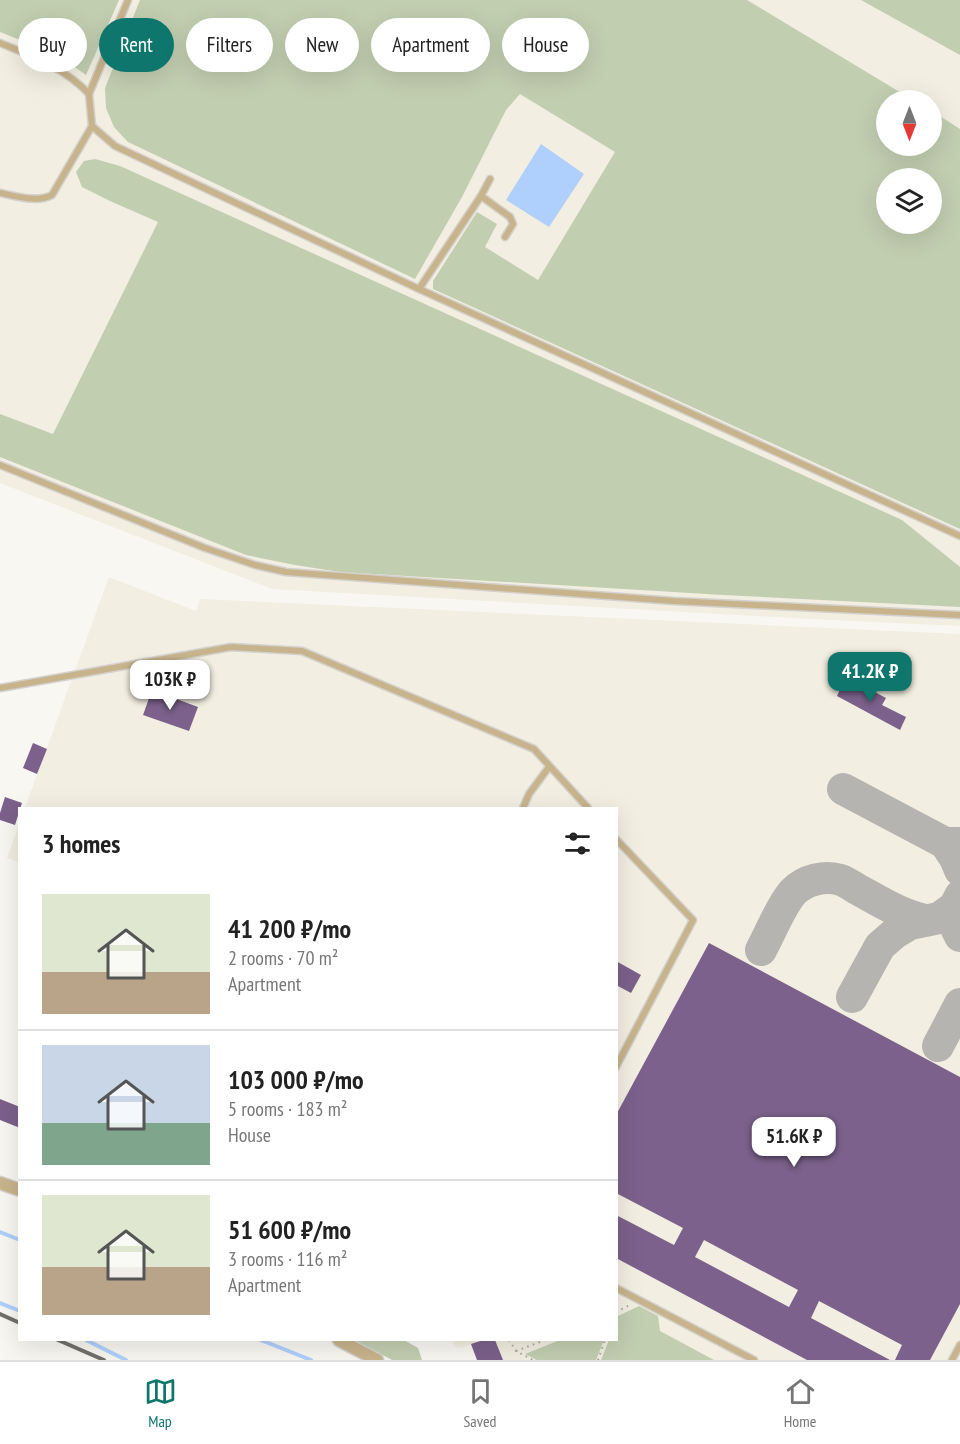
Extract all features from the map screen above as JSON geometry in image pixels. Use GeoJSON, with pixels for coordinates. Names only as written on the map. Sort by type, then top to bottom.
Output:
{"type":"FeatureCollection","features":[{"type":"Feature","properties":{"kind":"street"},"geometry":{"type":"LineString","coordinates":[[0,1183],[18,1189]]}},
{"type":"Feature","properties":{"kind":"street"},"geometry":{"type":"LineString","coordinates":[[341,1341],[377,1360]]}},
{"type":"Feature","properties":{"kind":"lane"},"geometry":{"type":"LineString","coordinates":[[0,193],[38,199],[45,199],[52,195],[92,126],[89,94],[128,0]]}},
{"type":"Feature","properties":{"kind":"lane"},"geometry":{"type":"LineString","coordinates":[[0,43],[39,58],[78,81],[89,94]]}},
{"type":"Feature","properties":{"kind":"lane"},"geometry":{"type":"LineString","coordinates":[[92,126],[115,146],[419,289],[960,536]]}},
{"type":"Feature","properties":{"kind":"lane"},"geometry":{"type":"LineString","coordinates":[[419,289],[490,179]]}},
{"type":"Feature","properties":{"kind":"lane"},"geometry":{"type":"LineString","coordinates":[[481,196],[510,217],[513,224],[506,237]]}},
{"type":"Feature","properties":{"kind":"lane"},"geometry":{"type":"LineString","coordinates":[[0,465],[205,548],[255,565],[286,572],[674,602],[960,615]]}},
{"type":"Feature","properties":{"kind":"lane"},"geometry":{"type":"LineString","coordinates":[[0,688],[231,647],[302,651],[534,749],[587,807]]}},
{"type":"Feature","properties":{"kind":"lane"},"geometry":{"type":"LineString","coordinates":[[523,807],[529,794],[549,767]]}},
{"type":"Feature","properties":{"kind":"lane"},"geometry":{"type":"LineString","coordinates":[[618,841],[693,920],[618,1063]]}},
{"type":"Feature","properties":{"kind":"lane"},"geometry":{"type":"LineString","coordinates":[[618,1288],[754,1360]]}},
{"type":"Feature","properties":{"kind":"lane"},"geometry":{"type":"LineString","coordinates":[[952,1360],[960,1345]]}},
{"type":"Feature","properties":{"kind":"path"},"geometry":{"type":"LineString","coordinates":[[618,1311],[640,1300]]}},
{"type":"Feature","properties":{"kind":"path"},"geometry":{"type":"LineString","coordinates":[[510,1341],[516,1351],[534,1360]]}},
{"type":"Feature","properties":{"kind":"path"},"geometry":{"type":"LineString","coordinates":[[516,1351],[542,1341]]}},
{"type":"Feature","properties":{"kind":"path"},"geometry":{"type":"LineString","coordinates":[[598,1360],[605,1341]]}},
{"type":"Feature","properties":{"kind":"shaded area"},"geometry":{"type":"Polygon","coordinates":[[[0,0],[960,0],[960,626],[272,589],[0,483],[0,0]]]}},
{"type":"Feature","properties":{"kind":"shaded area"},"geometry":{"type":"Polygon","coordinates":[[[109,577],[196,611],[200,599],[960,634],[960,1360],[477,1360],[471,1344],[462,1348],[455,1347],[452,1341],[618,1341],[618,807],[25,807],[109,577]]]}},
{"type":"Feature","properties":{"kind":"shaded area"},"geometry":{"type":"Polygon","coordinates":[[[18,828],[18,862],[7,858],[18,828]]]}},
{"type":"Feature","properties":{"kind":"green space"},"geometry":{"type":"Polygon","coordinates":[[[0,0],[119,0],[111,18],[99,18],[99,45],[86,75],[82,72],[87,72],[87,18],[18,18],[18,39],[0,32],[0,0]]]}},
{"type":"Feature","properties":{"kind":"green space"},"geometry":{"type":"Polygon","coordinates":[[[140,0],[747,0],[896,90],[876,90],[876,156],[942,156],[942,117],[960,129],[960,529],[433,289],[433,281],[477,212],[497,224],[485,247],[538,280],[615,152],[520,94],[506,110],[462,197],[415,279],[128,142],[114,127],[106,108],[105,88],[111,72],[174,72],[174,18],[133,18],[140,0]]]}},
{"type":"Feature","properties":{"kind":"green space"},"geometry":{"type":"Polygon","coordinates":[[[861,0],[960,0],[960,55],[861,0]]]}},
{"type":"Feature","properties":{"kind":"green space"},"geometry":{"type":"Polygon","coordinates":[[[95,159],[120,166],[902,520],[960,567],[960,607],[340,572],[295,565],[246,555],[0,457],[0,414],[53,434],[158,222],[82,187],[76,172],[84,161],[95,159]]]}},
{"type":"Feature","properties":{"kind":"green space"},"geometry":{"type":"Polygon","coordinates":[[[639,1306],[658,1316],[660,1331],[714,1360],[601,1360],[609,1341],[618,1341],[618,1316],[639,1306]]]}},
{"type":"Feature","properties":{"kind":"green space"},"geometry":{"type":"Polygon","coordinates":[[[406,1341],[418,1348],[422,1360],[392,1360],[358,1342],[406,1341]]]}},
{"type":"Feature","properties":{"kind":"green space"},"geometry":{"type":"Polygon","coordinates":[[[558,1341],[604,1341],[596,1360],[537,1360],[525,1354],[558,1341]]]}},
{"type":"Feature","properties":{"kind":"water"},"geometry":{"type":"Polygon","coordinates":[[[541,144],[584,174],[549,227],[506,200],[541,144]]]}},
{"type":"Feature","properties":{"kind":"building"},"geometry":{"type":"Polygon","coordinates":[[[846,677],[886,698],[882,705],[906,717],[900,730],[837,696],[846,677]]]}},
{"type":"Feature","properties":{"kind":"building"},"geometry":{"type":"Polygon","coordinates":[[[152,690],[198,707],[189,731],[143,715],[152,690]]]}},
{"type":"Feature","properties":{"kind":"building"},"geometry":{"type":"Polygon","coordinates":[[[33,743],[47,749],[37,774],[23,768],[33,743]]]}},
{"type":"Feature","properties":{"kind":"building"},"geometry":{"type":"Polygon","coordinates":[[[5,797],[22,803],[21,807],[18,807],[15,825],[0,820],[5,797]]]}},
{"type":"Feature","properties":{"kind":"building"},"geometry":{"type":"Polygon","coordinates":[[[709,943],[960,1077],[960,1304],[930,1360],[895,1360],[902,1345],[819,1301],[811,1318],[890,1360],[807,1360],[618,1259],[618,1216],[674,1245],[683,1228],[618,1194],[618,1111],[709,943]],[[704,1240],[695,1257],[789,1307],[798,1290],[704,1240]]]}},
{"type":"Feature","properties":{"kind":"building"},"geometry":{"type":"Polygon","coordinates":[[[618,962],[641,975],[631,993],[618,986],[618,962]]]}},
{"type":"Feature","properties":{"kind":"building"},"geometry":{"type":"Polygon","coordinates":[[[0,1099],[18,1106],[18,1127],[0,1120],[0,1099]]]}},
{"type":"Feature","properties":{"kind":"building"},"geometry":{"type":"Polygon","coordinates":[[[480,1341],[495,1341],[503,1360],[477,1360],[471,1344],[480,1341]]]}},
{"type":"Feature","properties":{"kind":"waterway"},"geometry":{"type":"LineString","coordinates":[[0,1232],[18,1239]]}},
{"type":"Feature","properties":{"kind":"waterway"},"geometry":{"type":"LineString","coordinates":[[0,1303],[18,1310]]}},
{"type":"Feature","properties":{"kind":"waterway"},"geometry":{"type":"LineString","coordinates":[[88,1341],[126,1360]]}},
{"type":"Feature","properties":{"kind":"waterway"},"geometry":{"type":"LineString","coordinates":[[264,1341],[311,1360]]}},
{"type":"Feature","properties":{"kind":"taxiway"},"geometry":{"type":"LineString","coordinates":[[843,789],[945,843],[960,843]]}},
{"type":"Feature","properties":{"kind":"taxiway"},"geometry":{"type":"LineString","coordinates":[[945,843],[960,870]]}},
{"type":"Feature","properties":{"kind":"taxiway"},"geometry":{"type":"LineString","coordinates":[[761,950],[793,892],[803,884],[822,878],[841,880],[890,907],[925,920]]}},
{"type":"Feature","properties":{"kind":"taxiway"},"geometry":{"type":"LineString","coordinates":[[960,896],[953,916],[960,936]]}},
{"type":"Feature","properties":{"kind":"taxiway"},"geometry":{"type":"LineString","coordinates":[[852,997],[880,946],[910,924],[939,918],[953,908]]}},
{"type":"Feature","properties":{"kind":"taxiway"},"geometry":{"type":"LineString","coordinates":[[938,1046],[960,1004]]}},
{"type":"Feature","properties":{"kind":"railway"},"geometry":{"type":"LineString","coordinates":[[0,1314],[18,1322]]}},
{"type":"Feature","properties":{"kind":"railway"},"geometry":{"type":"LineString","coordinates":[[60,1341],[104,1360]]}}]}
